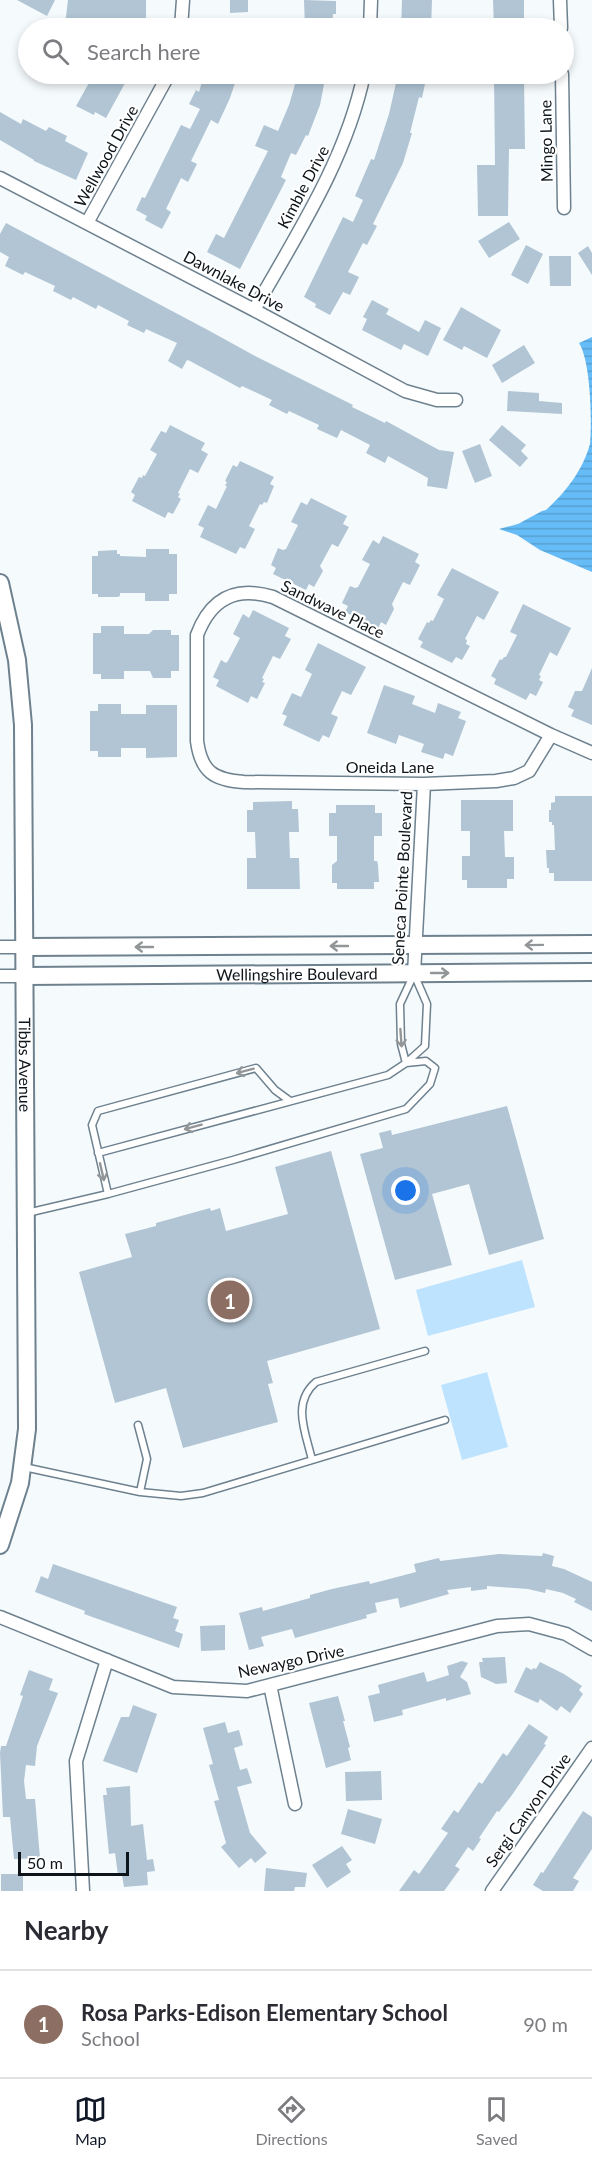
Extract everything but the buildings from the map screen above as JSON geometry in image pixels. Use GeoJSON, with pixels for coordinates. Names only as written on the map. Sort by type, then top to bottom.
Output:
{"type":"FeatureCollection","features":[{"type":"Feature","properties":{"kind":"street"},"geometry":{"type":"LineString","coordinates":[[182,18],[183,0]]}},
{"type":"Feature","properties":{"kind":"street"},"geometry":{"type":"LineString","coordinates":[[370,18],[371,0]]}},
{"type":"Feature","properties":{"kind":"street"},"geometry":{"type":"LineString","coordinates":[[560,0],[561,18]]}},
{"type":"Feature","properties":{"kind":"street","name":"Wellwood Drive"},"geometry":{"type":"LineString","coordinates":[[87,223],[163,84]]}},
{"type":"Feature","properties":{"kind":"street","name":"Kimble Drive"},"geometry":{"type":"LineString","coordinates":[[254,310],[322,191],[338,158],[356,108],[362,84]]}},
{"type":"Feature","properties":{"kind":"street","name":"Mingo Lane"},"geometry":{"type":"LineString","coordinates":[[562,84],[564,208]]}},
{"type":"Feature","properties":{"kind":"street","name":"Dawnlake Drive"},"geometry":{"type":"LineString","coordinates":[[0,178],[405,391],[431,399],[456,400]]}},
{"type":"Feature","properties":{"kind":"street","name":"Tibbs Avenue"},"geometry":{"type":"LineString","coordinates":[[0,583],[17,660],[22,711],[27,1429],[24,1467],[17,1497],[0,1545]]}},
{"type":"Feature","properties":{"kind":"street","name":"Sandwave Place"},"geometry":{"type":"LineString","coordinates":[[209,772],[199,756],[197,741],[197,634],[203,619],[215,605],[228,596],[242,593],[259,593],[273,597],[551,735],[592,753]]}},
{"type":"Feature","properties":{"kind":"street","name":"Oneida Lane"},"geometry":{"type":"LineString","coordinates":[[209,772],[219,778],[244,782],[423,784],[496,781],[514,778],[529,771],[551,735]]}},
{"type":"Feature","properties":{"kind":"street","name":"Seneca Pointe Boulevard"},"geometry":{"type":"LineString","coordinates":[[414,974],[423,784]]}},
{"type":"Feature","properties":{"kind":"street","name":"Wellingshire Boulevard"},"geometry":{"type":"LineString","coordinates":[[0,947],[592,944]]}},
{"type":"Feature","properties":{"kind":"street","name":"Wellingshire Boulevard"},"geometry":{"type":"LineString","coordinates":[[0,976],[592,972]]}},
{"type":"Feature","properties":{"kind":"street","name":"Newaygo Drive"},"geometry":{"type":"LineString","coordinates":[[0,1617],[173,1687],[247,1691],[497,1626],[529,1624],[566,1634],[592,1649]]}},
{"type":"Feature","properties":{"kind":"street"},"geometry":{"type":"LineString","coordinates":[[83,1891],[76,1761],[107,1660]]}},
{"type":"Feature","properties":{"kind":"street"},"geometry":{"type":"LineString","coordinates":[[270,1685],[295,1804]]}},
{"type":"Feature","properties":{"kind":"street","name":"Sergi Canyon Drive"},"geometry":{"type":"LineString","coordinates":[[492,1891],[592,1748]]}},
{"type":"Feature","properties":{"kind":"lane"},"geometry":{"type":"LineString","coordinates":[[405,1063],[401,1044],[400,1004],[414,974]]}},
{"type":"Feature","properties":{"kind":"lane"},"geometry":{"type":"LineString","coordinates":[[98,1153],[388,1075],[425,1046],[427,1004],[414,974]]}},
{"type":"Feature","properties":{"kind":"lane"},"geometry":{"type":"LineString","coordinates":[[26,1213],[108,1194],[233,1160],[406,1109],[430,1084],[435,1068],[426,1061],[405,1063]]}},
{"type":"Feature","properties":{"kind":"lane"},"geometry":{"type":"LineString","coordinates":[[108,1194],[92,1125],[98,1111],[256,1068],[274,1090],[290,1101]]}},
{"type":"Feature","properties":{"kind":"lane"},"geometry":{"type":"LineString","coordinates":[[312,1460],[301,1412],[302,1402],[308,1389],[316,1382],[425,1351]]}},
{"type":"Feature","properties":{"kind":"lane"},"geometry":{"type":"LineString","coordinates":[[24,1467],[140,1492],[175,1496],[203,1493],[445,1419]]}},
{"type":"Feature","properties":{"kind":"lane"},"geometry":{"type":"LineString","coordinates":[[138,1425],[147,1459],[140,1492]]}},
{"type":"Feature","properties":{"kind":"shaded area"},"geometry":{"type":"Polygon","coordinates":[[[522,1260],[535,1307],[428,1336],[416,1290],[522,1260]]]}},
{"type":"Feature","properties":{"kind":"shaded area"},"geometry":{"type":"Polygon","coordinates":[[[487,1372],[508,1447],[462,1460],[441,1385],[487,1372]]]}},
{"type":"Feature","properties":{"kind":"water"},"geometry":{"type":"Polygon","coordinates":[[[592,337],[592,572],[540,550],[517,535],[499,529],[518,524],[546,510],[566,489],[583,463],[590,444],[591,407],[586,364],[579,343],[592,337]]]}},
{"type":"Feature","properties":{"kind":"place","name":"Rosa Parks-Edison Elementary School"},"geometry":{"type":"Point","coordinates":[230,1300]}}]}
